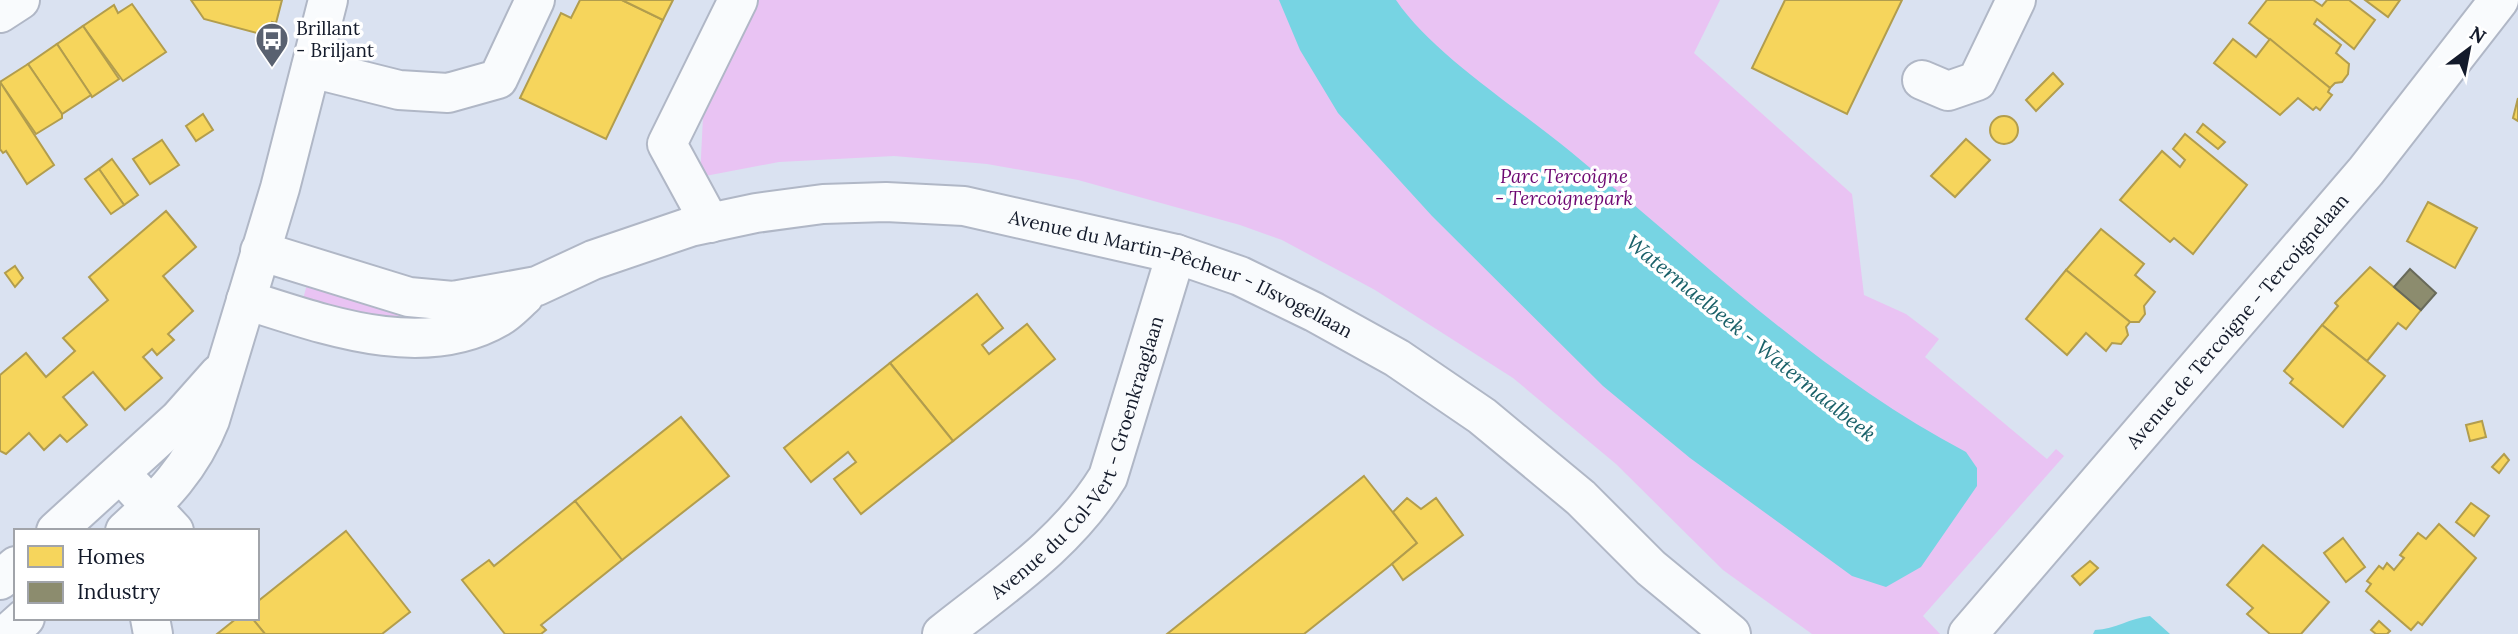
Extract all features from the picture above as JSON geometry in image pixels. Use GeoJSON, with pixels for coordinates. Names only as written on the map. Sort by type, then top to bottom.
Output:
{"type":"FeatureCollection","features":[{"type":"Feature","properties":{"kind":"street"},"geometry":{"type":"LineString","coordinates":[[0,13],[20,0]]}},
{"type":"Feature","properties":{"kind":"street"},"geometry":{"type":"LineString","coordinates":[[121,474],[150,523],[198,452],[246,300],[328,0]]}},
{"type":"Feature","properties":{"kind":"street"},"geometry":{"type":"LineString","coordinates":[[311,68],[414,91],[448,93],[498,79],[535,0]]}},
{"type":"Feature","properties":{"kind":"street"},"geometry":{"type":"LineString","coordinates":[[710,223],[667,144],[738,0]]}},
{"type":"Feature","properties":{"kind":"street"},"geometry":{"type":"LineString","coordinates":[[1922,79],[1948,91],[1977,81],[2016,0]]}},
{"type":"Feature","properties":{"kind":"street","name":"Avenue de Tercoigne - Tercoignelaan"},"geometry":{"type":"LineString","coordinates":[[1968,634],[2366,171],[2498,0]]}},
{"type":"Feature","properties":{"kind":"street","name":"Avenue du Martin-Pêcheur - IJsvogellaan"},"geometry":{"type":"LineString","coordinates":[[246,300],[380,336],[432,337],[467,330],[499,317],[537,286],[593,260],[710,223],[756,213],[823,204],[886,202],[964,206],[1176,254],[1240,276],[1314,312],[1397,359],[1482,416],[1581,498],[1651,568],[1731,634]]}},
{"type":"Feature","properties":{"kind":"street","name":"Avenue du Martin-Pêcheur - IJsvogellaan"},"geometry":{"type":"LineString","coordinates":[[260,251],[409,298],[453,301],[537,286]]}},
{"type":"Feature","properties":{"kind":"street","name":"Avenue du Col-Vert - Groenkraaglaan"},"geometry":{"type":"LineString","coordinates":[[942,634],[1054,545],[1090,506],[1108,477],[1176,254]]}},
{"type":"Feature","properties":{"kind":"street"},"geometry":{"type":"LineString","coordinates":[[58,529],[179,419],[223,370]]}},
{"type":"Feature","properties":{"kind":"street"},"geometry":{"type":"LineString","coordinates":[[0,580],[14,568]]}},
{"type":"Feature","properties":{"kind":"street"},"geometry":{"type":"LineString","coordinates":[[7,634],[23,620]]}},
{"type":"Feature","properties":{"kind":"green space","name":"Parc Tercoigne - Tercoignepark"},"geometry":{"type":"Polygon","coordinates":[[[757,0],[1720,0],[1694,53],[1852,194],[1864,295],[1906,314],[1939,339],[1925,357],[2047,459],[2056,449],[2064,456],[1923,616],[1940,634],[1812,634],[1723,570],[1616,464],[1513,378],[1375,290],[1282,240],[1240,225],[1078,180],[987,164],[894,156],[779,162],[700,177],[703,117],[757,0]]]}},
{"type":"Feature","properties":{"kind":"green space"},"geometry":{"type":"Polygon","coordinates":[[[308,281],[400,313],[400,316],[395,323],[303,299],[308,281]]]}},
{"type":"Feature","properties":{"kind":"water","name":"Watermaelbeek - Watermaalbeek"},"geometry":{"type":"Polygon","coordinates":[[[1279,0],[1396,0],[1412,21],[1454,61],[1571,152],[1810,351],[1912,421],[1966,452],[1977,468],[1977,486],[1921,567],[1886,587],[1852,576],[1690,458],[1603,386],[1432,216],[1338,113],[1300,50],[1279,0]]]}},
{"type":"Feature","properties":{"kind":"water"},"geometry":{"type":"Polygon","coordinates":[[[2150,616],[2170,634],[2093,634],[2095,630],[2150,616]]]}},
{"type":"Feature","properties":{"kind":"building: Homes"},"geometry":{"type":"Polygon","coordinates":[[[191,0],[282,0],[276,23],[272,22],[268,36],[204,19],[191,0]]]}},
{"type":"Feature","properties":{"kind":"building: Homes"},"geometry":{"type":"Polygon","coordinates":[[[580,0],[622,0],[663,20],[606,139],[520,98],[561,13],[571,18],[580,0]]]}},
{"type":"Feature","properties":{"kind":"building: Homes"},"geometry":{"type":"Polygon","coordinates":[[[622,0],[673,0],[663,20],[622,0]]]}},
{"type":"Feature","properties":{"kind":"building: Homes"},"geometry":{"type":"Polygon","coordinates":[[[1785,0],[1902,0],[1847,114],[1752,68],[1785,0]]]}},
{"type":"Feature","properties":{"kind":"building: Homes"},"geometry":{"type":"Polygon","coordinates":[[[2267,0],[2313,0],[2322,6],[2327,0],[2349,0],[2375,20],[2354,49],[2317,19],[2314,24],[2341,45],[2336,53],[2349,64],[2348,74],[2342,82],[2335,83],[2330,88],[2249,23],[2267,0]]]}},
{"type":"Feature","properties":{"kind":"building: Homes"},"geometry":{"type":"Polygon","coordinates":[[[2365,0],[2400,0],[2388,17],[2365,0]]]}},
{"type":"Feature","properties":{"kind":"building: Homes"},"geometry":{"type":"Polygon","coordinates":[[[132,4],[166,52],[123,81],[83,26],[114,5],[118,13],[132,4]]]}},
{"type":"Feature","properties":{"kind":"building: Homes"},"geometry":{"type":"Polygon","coordinates":[[[83,26],[119,79],[92,97],[57,44],[83,26]]]}},
{"type":"Feature","properties":{"kind":"building: Homes"},"geometry":{"type":"Polygon","coordinates":[[[2233,39],[2256,57],[2270,39],[2330,88],[2328,92],[2332,95],[2320,110],[2316,107],[2313,110],[2298,98],[2280,115],[2214,63],[2233,39]]]}},
{"type":"Feature","properties":{"kind":"building: Homes"},"geometry":{"type":"Polygon","coordinates":[[[57,44],[91,95],[62,114],[28,64],[57,44]]]}},
{"type":"Feature","properties":{"kind":"building: Homes"},"geometry":{"type":"Polygon","coordinates":[[[28,64],[62,114],[62,118],[36,134],[0,82],[28,64]]]}},
{"type":"Feature","properties":{"kind":"building: Homes"},"geometry":{"type":"Polygon","coordinates":[[[2053,73],[2063,84],[2036,111],[2026,100],[2053,73]]]}},
{"type":"Feature","properties":{"kind":"building: Homes"},"geometry":{"type":"Polygon","coordinates":[[[0,82],[54,165],[27,184],[6,151],[3,153],[0,149],[0,82]]]}},
{"type":"Feature","properties":{"kind":"building: Homes"},"geometry":{"type":"Polygon","coordinates":[[[2518,98],[2518,121],[2513,118],[2518,98]]]}},
{"type":"Feature","properties":{"kind":"building: Homes"},"geometry":{"type":"Polygon","coordinates":[[[203,114],[213,130],[196,141],[186,126],[203,114]]]}},
{"type":"Feature","properties":{"kind":"building: Homes"},"geometry":{"type":"Polygon","coordinates":[[[2004,116],[2014,120],[2018,130],[2014,140],[2004,144],[1994,140],[1990,130],[1994,120],[2004,116]]]}},
{"type":"Feature","properties":{"kind":"building: Homes"},"geometry":{"type":"Polygon","coordinates":[[[2203,124],[2225,142],[2218,149],[2197,132],[2203,124]]]}},
{"type":"Feature","properties":{"kind":"building: Homes"},"geometry":{"type":"Polygon","coordinates":[[[2185,134],[2247,185],[2193,254],[2174,238],[2170,242],[2120,200],[2162,151],[2180,167],[2185,160],[2173,149],[2185,134]]]}},
{"type":"Feature","properties":{"kind":"building: Homes"},"geometry":{"type":"Polygon","coordinates":[[[1966,139],[1990,160],[1955,197],[1931,176],[1966,139]]]}},
{"type":"Feature","properties":{"kind":"building: Homes"},"geometry":{"type":"Polygon","coordinates":[[[162,140],[179,165],[150,184],[133,159],[162,140]]]}},
{"type":"Feature","properties":{"kind":"building: Homes"},"geometry":{"type":"Polygon","coordinates":[[[112,159],[138,195],[124,205],[99,169],[112,159]]]}},
{"type":"Feature","properties":{"kind":"building: Homes"},"geometry":{"type":"Polygon","coordinates":[[[99,169],[124,205],[111,214],[85,179],[99,169]]]}},
{"type":"Feature","properties":{"kind":"building: Homes"},"geometry":{"type":"Polygon","coordinates":[[[2428,202],[2477,228],[2455,268],[2407,241],[2428,202]]]}},
{"type":"Feature","properties":{"kind":"building: Homes"},"geometry":{"type":"Polygon","coordinates":[[[166,211],[196,247],[163,276],[193,311],[168,334],[174,340],[157,355],[152,349],[143,357],[162,378],[125,410],[93,372],[63,397],[87,425],[67,442],[60,435],[44,450],[29,433],[6,454],[0,451],[0,375],[26,353],[46,377],[75,351],[63,338],[108,300],[89,277],[166,211]]]}},
{"type":"Feature","properties":{"kind":"building: Homes"},"geometry":{"type":"Polygon","coordinates":[[[2101,229],[2144,264],[2135,275],[2155,292],[2144,306],[2145,314],[2139,322],[2130,322],[2066,270],[2101,229]]]}},
{"type":"Feature","properties":{"kind":"building: Homes"},"geometry":{"type":"Polygon","coordinates":[[[15,266],[23,278],[15,287],[5,273],[15,266]]]}},
{"type":"Feature","properties":{"kind":"building: Homes"},"geometry":{"type":"Polygon","coordinates":[[[2370,267],[2421,310],[2406,329],[2398,323],[2367,361],[2322,325],[2338,306],[2335,303],[2370,267]]]}},
{"type":"Feature","properties":{"kind":"building: Homes"},"geometry":{"type":"Polygon","coordinates":[[[2066,270],[2130,322],[2126,327],[2128,335],[2121,344],[2112,343],[2106,351],[2086,333],[2067,355],[2026,319],[2066,270]]]}},
{"type":"Feature","properties":{"kind":"building: Homes"},"geometry":{"type":"Polygon","coordinates":[[[977,294],[1003,328],[982,345],[989,354],[1027,324],[1055,359],[953,441],[890,363],[977,294]]]}},
{"type":"Feature","properties":{"kind":"building: Homes"},"geometry":{"type":"Polygon","coordinates":[[[2322,325],[2385,376],[2343,427],[2290,383],[2293,379],[2284,371],[2322,325]]]}},
{"type":"Feature","properties":{"kind":"building: Homes"},"geometry":{"type":"Polygon","coordinates":[[[890,363],[953,441],[861,514],[834,479],[856,462],[848,452],[811,482],[784,448],[890,363]]]}},
{"type":"Feature","properties":{"kind":"building: Homes"},"geometry":{"type":"Polygon","coordinates":[[[681,417],[729,476],[622,560],[575,501],[681,417]]]}},
{"type":"Feature","properties":{"kind":"building: Homes"},"geometry":{"type":"Polygon","coordinates":[[[2482,421],[2486,437],[2470,441],[2466,425],[2482,421]]]}},
{"type":"Feature","properties":{"kind":"building: Homes"},"geometry":{"type":"Polygon","coordinates":[[[2504,454],[2509,460],[2499,473],[2492,467],[2504,454]]]}},
{"type":"Feature","properties":{"kind":"building: Homes"},"geometry":{"type":"Polygon","coordinates":[[[1364,476],[1417,543],[1392,564],[1304,634],[1167,634],[1364,476]]]}},
{"type":"Feature","properties":{"kind":"building: Homes"},"geometry":{"type":"Polygon","coordinates":[[[1407,498],[1421,509],[1436,498],[1463,535],[1403,580],[1392,564],[1417,543],[1393,512],[1407,498]]]}},
{"type":"Feature","properties":{"kind":"building: Homes"},"geometry":{"type":"Polygon","coordinates":[[[575,501],[622,560],[541,625],[546,630],[541,634],[505,634],[462,580],[489,560],[494,566],[575,501]]]}},
{"type":"Feature","properties":{"kind":"building: Homes"},"geometry":{"type":"Polygon","coordinates":[[[2471,503],[2489,516],[2474,536],[2456,522],[2471,503]]]}},
{"type":"Feature","properties":{"kind":"building: Homes"},"geometry":{"type":"Polygon","coordinates":[[[2439,524],[2476,558],[2422,625],[2418,622],[2411,630],[2366,591],[2371,584],[2367,581],[2379,566],[2383,569],[2387,563],[2394,570],[2404,558],[2400,555],[2418,533],[2426,539],[2439,524]]]}},
{"type":"Feature","properties":{"kind":"building: Homes"},"geometry":{"type":"Polygon","coordinates":[[[346,531],[410,612],[382,634],[265,634],[254,620],[259,620],[259,600],[346,531]]]}},
{"type":"Feature","properties":{"kind":"building: Homes"},"geometry":{"type":"Polygon","coordinates":[[[2343,538],[2365,567],[2346,582],[2324,553],[2343,538]]]}},
{"type":"Feature","properties":{"kind":"building: Homes"},"geometry":{"type":"Polygon","coordinates":[[[2263,545],[2329,602],[2301,634],[2270,634],[2247,614],[2253,608],[2227,585],[2263,545]]]}},
{"type":"Feature","properties":{"kind":"building: Homes"},"geometry":{"type":"Polygon","coordinates":[[[2090,561],[2098,568],[2080,585],[2072,576],[2090,561]]]}},
{"type":"Feature","properties":{"kind":"building: Homes"},"geometry":{"type":"Polygon","coordinates":[[[234,620],[254,620],[265,634],[217,634],[234,620]]]}},
{"type":"Feature","properties":{"kind":"building: Homes"},"geometry":{"type":"Polygon","coordinates":[[[2379,621],[2390,631],[2387,634],[2376,634],[2371,630],[2379,621]]]}},
{"type":"Feature","properties":{"kind":"building: Industry"},"geometry":{"type":"Polygon","coordinates":[[[2410,269],[2436,293],[2421,310],[2394,287],[2410,269]]]}},
{"type":"Feature","properties":{"kind":"place","name":"Brillant - Briljant"},"geometry":{"type":"Point","coordinates":[272,69]}}]}
